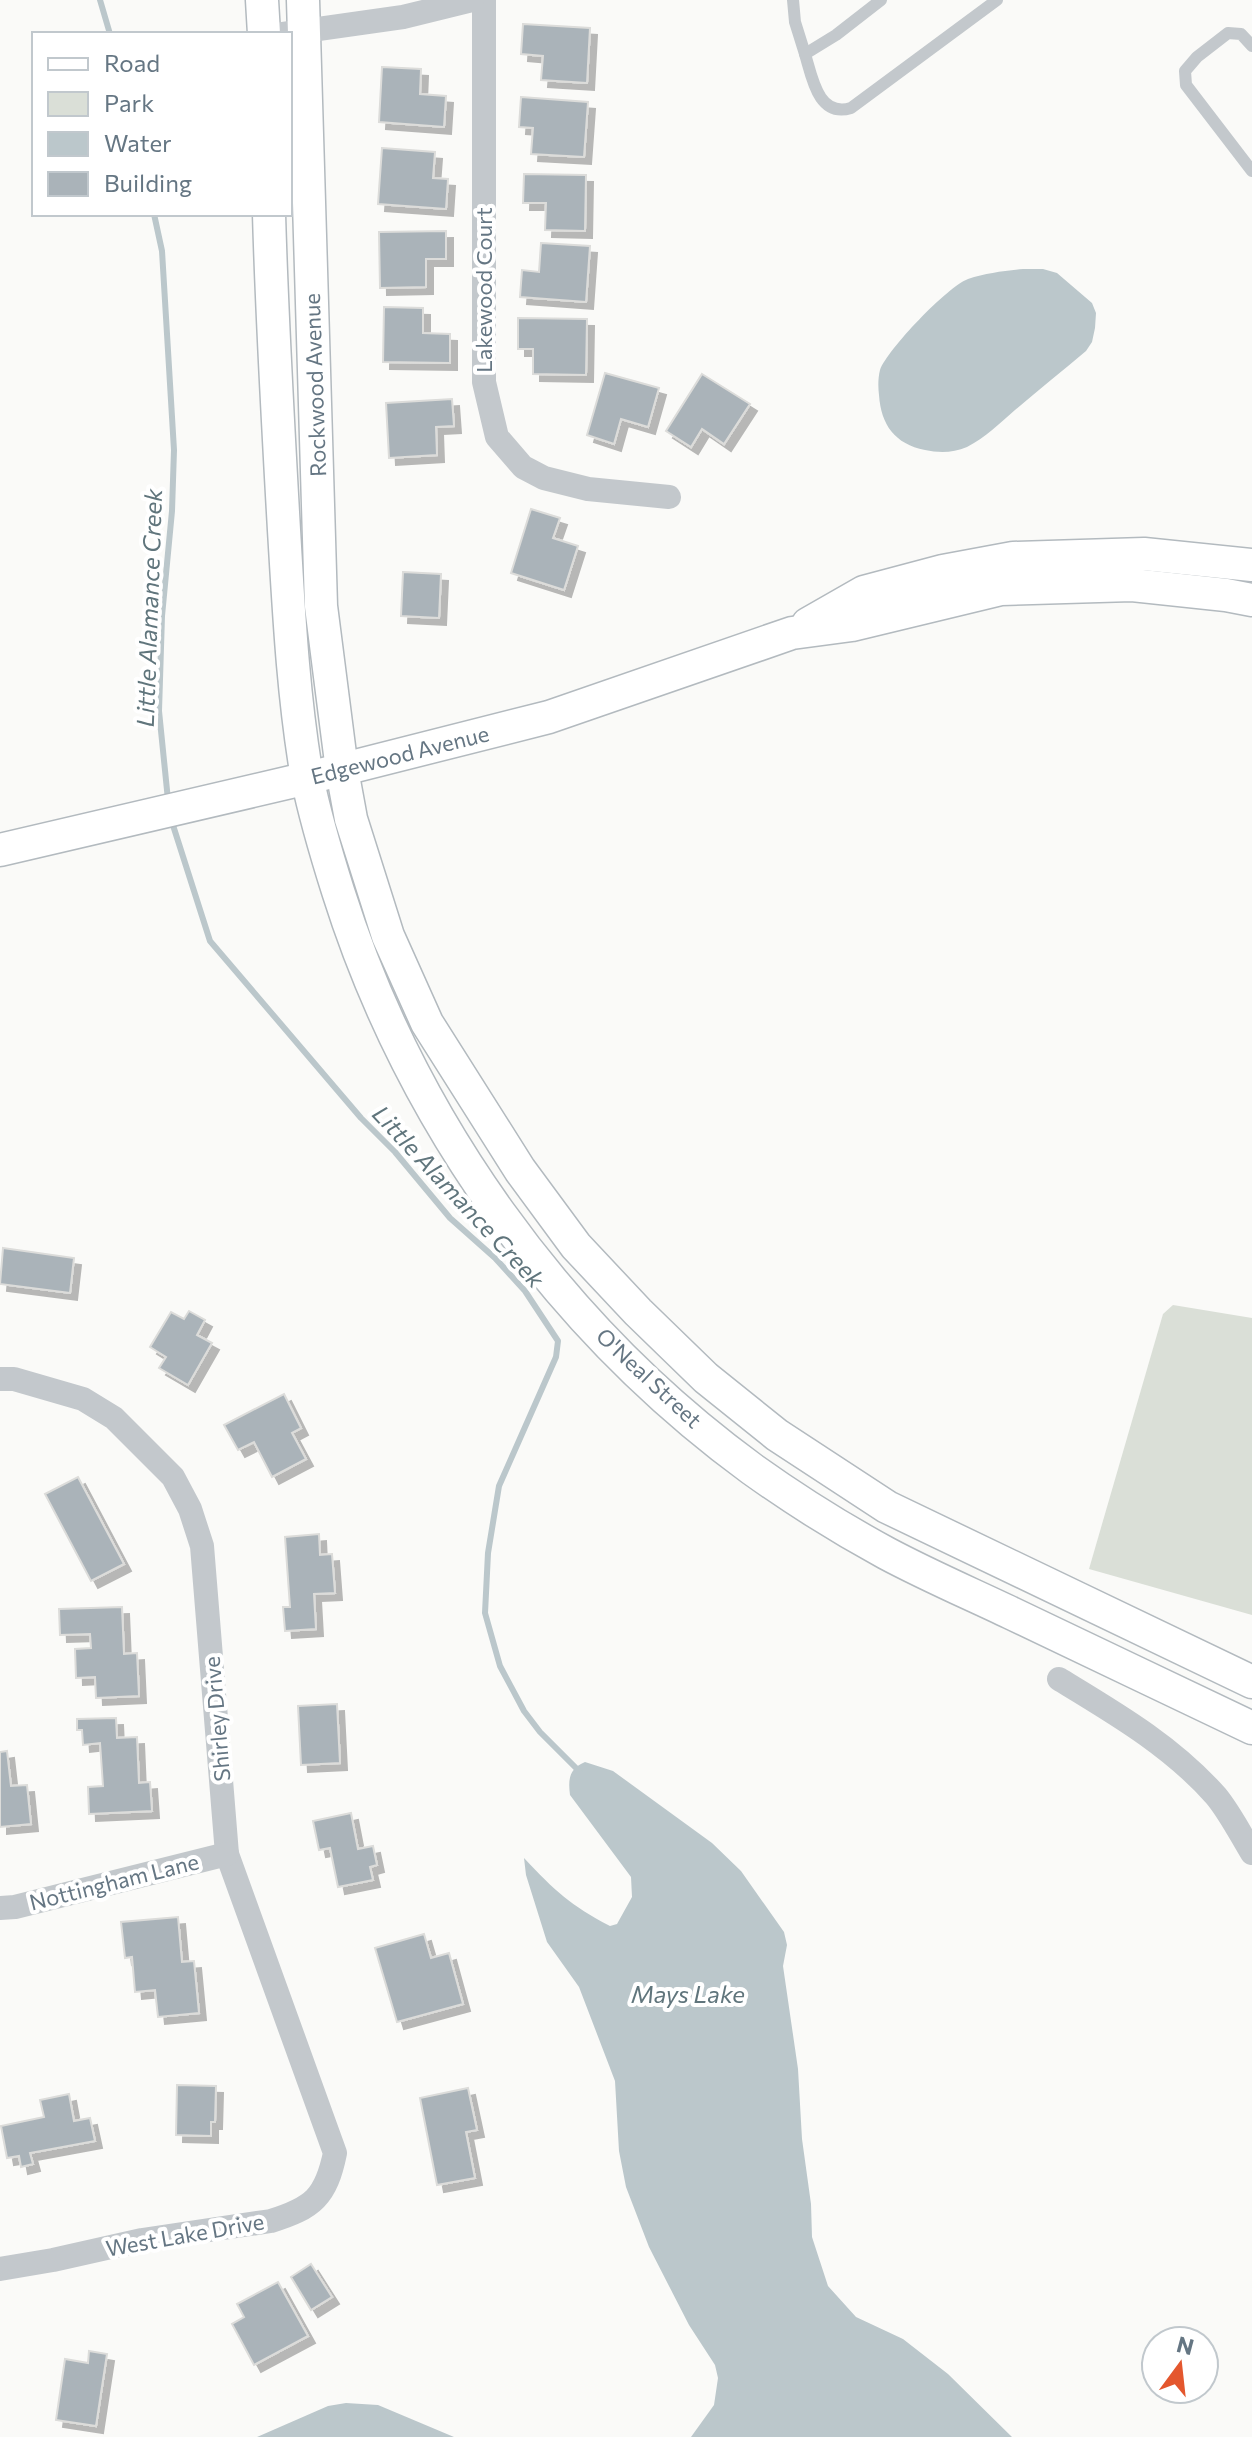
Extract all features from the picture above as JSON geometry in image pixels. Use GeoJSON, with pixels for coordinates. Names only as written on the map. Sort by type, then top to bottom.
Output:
{"type":"FeatureCollection","features":[{"type":"Feature","properties":{"kind":"street"},"geometry":{"type":"LineString","coordinates":[[262,0],[264,32]]}},
{"type":"Feature","properties":{"kind":"street"},"geometry":{"type":"LineString","coordinates":[[297,21],[403,17],[472,0]]}},
{"type":"Feature","properties":{"kind":"street","name":"Lakewood Court"},"geometry":{"type":"LineString","coordinates":[[484,0],[484,382],[497,437],[523,467],[544,478],[588,489],[669,497]]}},
{"type":"Feature","properties":{"kind":"street","name":"Rockwood Avenue"},"geometry":{"type":"LineString","coordinates":[[297,21],[321,606],[342,770]]}},
{"type":"Feature","properties":{"kind":"street","name":"Rockwood Avenue"},"geometry":{"type":"LineString","coordinates":[[269,216],[273,340],[292,654],[308,778]]}},
{"type":"Feature","properties":{"kind":"street","name":"Edgewood Avenue"},"geometry":{"type":"LineString","coordinates":[[0,850],[342,770],[549,717],[792,633],[864,592],[943,571],[1013,558],[1144,554],[1252,565]]}},
{"type":"Feature","properties":{"kind":"street"},"geometry":{"type":"LineString","coordinates":[[1166,587],[1177,556]]}},
{"type":"Feature","properties":{"kind":"street","name":"Edgewood Avenue"},"geometry":{"type":"LineString","coordinates":[[792,633],[852,625],[1001,589],[1132,585],[1252,600]]}},
{"type":"Feature","properties":{"kind":"street","name":"O'Neal Street"},"geometry":{"type":"LineString","coordinates":[[342,770],[351,819],[373,892],[388,936],[427,1023],[520,1170],[576,1246],[638,1312],[706,1378],[777,1435],[887,1507],[1252,1682]]}},
{"type":"Feature","properties":{"kind":"street","name":"O'Neal Street"},"geometry":{"type":"LineString","coordinates":[[308,778],[319,832],[352,936],[386,1020],[427,1100],[469,1170],[519,1237],[577,1309],[631,1365],[691,1420],[752,1468],[886,1553],[1252,1728]]}},
{"type":"Feature","properties":{"kind":"street","name":"Shirley Drive"},"geometry":{"type":"LineString","coordinates":[[0,1379],[14,1379],[83,1399],[114,1418],[173,1477],[190,1509],[202,1546],[227,1854],[335,2153]]}},
{"type":"Feature","properties":{"kind":"street"},"geometry":{"type":"LineString","coordinates":[[1059,1679],[1144,1731],[1189,1769],[1218,1798],[1252,1853]]}},
{"type":"Feature","properties":{"kind":"street","name":"Nottingham Lane"},"geometry":{"type":"LineString","coordinates":[[0,1908],[15,1907],[227,1854]]}},
{"type":"Feature","properties":{"kind":"street","name":"West Lake Drive"},"geometry":{"type":"LineString","coordinates":[[0,2269],[142,2240],[271,2221],[291,2215],[322,2194],[335,2153]]}},
{"type":"Feature","properties":{"kind":"lane"},"geometry":{"type":"LineString","coordinates":[[793,0],[795,22],[816,89],[829,108],[844,110],[851,108],[997,0]]}},
{"type":"Feature","properties":{"kind":"lane"},"geometry":{"type":"LineString","coordinates":[[805,54],[836,35],[881,0]]}},
{"type":"Feature","properties":{"kind":"lane"},"geometry":{"type":"LineString","coordinates":[[1252,45],[1241,34],[1228,33],[1197,57],[1185,71],[1186,85],[1252,171]]}},
{"type":"Feature","properties":{"kind":"green space"},"geometry":{"type":"Polygon","coordinates":[[[1173,1305],[1252,1318],[1252,1615],[1089,1569],[1163,1314],[1173,1305]]]}},
{"type":"Feature","properties":{"kind":"water"},"geometry":{"type":"Polygon","coordinates":[[[1023,269],[1057,273],[1092,303],[1096,313],[1095,328],[1086,351],[992,430],[967,447],[941,452],[905,443],[892,432],[880,406],[879,379],[885,360],[933,306],[959,284],[982,275],[1023,269]]]}},
{"type":"Feature","properties":{"kind":"water","name":"Mays Lake"},"geometry":{"type":"Polygon","coordinates":[[[585,1762],[613,1771],[712,1843],[741,1871],[784,1932],[787,1945],[783,1966],[798,2069],[812,2237],[828,2286],[856,2317],[903,2339],[948,2374],[1012,2437],[691,2437],[714,2405],[718,2378],[715,2365],[689,2325],[649,2247],[626,2187],[619,2151],[615,2081],[579,1987],[547,1942],[526,1875],[524,1858],[564,1896],[610,1926],[617,1924],[632,1897],[631,1877],[570,1795],[571,1775],[585,1762]]]}},
{"type":"Feature","properties":{"kind":"water"},"geometry":{"type":"Polygon","coordinates":[[[346,2403],[378,2405],[454,2437],[257,2437],[328,2406],[346,2403]]]}},
{"type":"Feature","properties":{"kind":"building"},"geometry":{"type":"Polygon","coordinates":[[[523,24],[590,28],[587,83],[541,80],[543,56],[521,54],[523,24]]]}},
{"type":"Feature","properties":{"kind":"building"},"geometry":{"type":"Polygon","coordinates":[[[382,67],[421,69],[420,94],[446,96],[444,127],[379,122],[382,67]]]}},
{"type":"Feature","properties":{"kind":"building"},"geometry":{"type":"Polygon","coordinates":[[[521,97],[588,102],[584,157],[531,154],[533,128],[519,127],[521,97]]]}},
{"type":"Feature","properties":{"kind":"building"},"geometry":{"type":"Polygon","coordinates":[[[382,148],[435,152],[433,178],[448,179],[446,209],[378,204],[382,148]]]}},
{"type":"Feature","properties":{"kind":"building"},"geometry":{"type":"Polygon","coordinates":[[[524,174],[586,175],[585,231],[545,230],[546,203],[523,203],[524,174]]]}},
{"type":"Feature","properties":{"kind":"building"},"geometry":{"type":"Polygon","coordinates":[[[446,231],[446,259],[426,259],[426,287],[380,288],[379,232],[446,231]]]}},
{"type":"Feature","properties":{"kind":"building"},"geometry":{"type":"Polygon","coordinates":[[[541,243],[590,246],[586,302],[520,297],[522,270],[539,272],[541,243]]]}},
{"type":"Feature","properties":{"kind":"building"},"geometry":{"type":"Polygon","coordinates":[[[384,307],[423,308],[423,333],[450,334],[450,363],[383,362],[384,307]]]}},
{"type":"Feature","properties":{"kind":"building"},"geometry":{"type":"Polygon","coordinates":[[[518,318],[587,319],[586,375],[533,374],[533,349],[518,349],[518,318]]]}},
{"type":"Feature","properties":{"kind":"building"},"geometry":{"type":"Polygon","coordinates":[[[605,373],[659,388],[648,427],[621,419],[614,444],[587,435],[605,373]]]}},
{"type":"Feature","properties":{"kind":"building"},"geometry":{"type":"Polygon","coordinates":[[[702,374],[750,404],[724,444],[702,429],[691,447],[666,431],[702,374]]]}},
{"type":"Feature","properties":{"kind":"building"},"geometry":{"type":"Polygon","coordinates":[[[452,399],[454,426],[436,427],[437,455],[389,458],[386,403],[452,399]]]}},
{"type":"Feature","properties":{"kind":"building"},"geometry":{"type":"Polygon","coordinates":[[[531,509],[560,518],[553,538],[578,546],[564,590],[511,573],[531,509]]]}},
{"type":"Feature","properties":{"kind":"building"},"geometry":{"type":"Polygon","coordinates":[[[403,572],[441,574],[439,618],[401,616],[403,572]]]}},
{"type":"Feature","properties":{"kind":"building"},"geometry":{"type":"Polygon","coordinates":[[[3,1248],[74,1258],[70,1293],[0,1284],[3,1248]]]}},
{"type":"Feature","properties":{"kind":"building"},"geometry":{"type":"Polygon","coordinates":[[[189,1311],[205,1320],[197,1335],[212,1343],[188,1385],[159,1368],[166,1357],[150,1347],[171,1312],[184,1319],[189,1311]]]}},
{"type":"Feature","properties":{"kind":"building"},"geometry":{"type":"Polygon","coordinates":[[[284,1394],[301,1428],[292,1433],[306,1459],[272,1477],[254,1442],[238,1450],[224,1425],[284,1394]]]}},
{"type":"Feature","properties":{"kind":"building"},"geometry":{"type":"Polygon","coordinates":[[[78,1477],[124,1564],[91,1581],[45,1494],[78,1477]]]}},
{"type":"Feature","properties":{"kind":"building"},"geometry":{"type":"Polygon","coordinates":[[[319,1534],[320,1555],[332,1554],[335,1593],[314,1594],[316,1629],[285,1631],[283,1607],[290,1607],[285,1537],[319,1534]]]}},
{"type":"Feature","properties":{"kind":"building"},"geometry":{"type":"Polygon","coordinates":[[[122,1607],[124,1654],[137,1653],[139,1696],[96,1698],[95,1677],[76,1678],[75,1649],[91,1648],[90,1634],[60,1635],[59,1609],[122,1607]]]}},
{"type":"Feature","properties":{"kind":"building"},"geometry":{"type":"Polygon","coordinates":[[[337,1704],[340,1763],[301,1765],[298,1706],[337,1704]]]}},
{"type":"Feature","properties":{"kind":"building"},"geometry":{"type":"Polygon","coordinates":[[[116,1718],[117,1738],[137,1737],[139,1783],[150,1782],[152,1811],[89,1814],[88,1787],[103,1786],[100,1743],[83,1745],[82,1730],[77,1730],[77,1719],[116,1718]]]}},
{"type":"Feature","properties":{"kind":"building"},"geometry":{"type":"Polygon","coordinates":[[[7,1751],[11,1786],[27,1785],[31,1824],[0,1827],[0,1752],[7,1751]]]}},
{"type":"Feature","properties":{"kind":"building"},"geometry":{"type":"Polygon","coordinates":[[[351,1813],[358,1849],[373,1846],[377,1865],[370,1867],[373,1880],[338,1887],[330,1848],[319,1850],[313,1821],[351,1813]]]}},
{"type":"Feature","properties":{"kind":"building"},"geometry":{"type":"Polygon","coordinates":[[[178,1917],[182,1962],[194,1961],[199,2013],[158,2017],[155,1990],[135,1992],[132,1957],[125,1958],[121,1922],[178,1917]]]}},
{"type":"Feature","properties":{"kind":"building"},"geometry":{"type":"Polygon","coordinates":[[[424,1934],[431,1958],[449,1953],[463,2004],[397,2022],[375,1948],[424,1934]]]}},
{"type":"Feature","properties":{"kind":"building"},"geometry":{"type":"Polygon","coordinates":[[[177,2085],[216,2086],[215,2122],[211,2122],[211,2136],[176,2135],[177,2085]]]}},
{"type":"Feature","properties":{"kind":"building"},"geometry":{"type":"Polygon","coordinates":[[[468,2088],[477,2130],[466,2132],[475,2178],[437,2185],[420,2098],[468,2088]]]}},
{"type":"Feature","properties":{"kind":"building"},"geometry":{"type":"Polygon","coordinates":[[[69,2094],[74,2121],[90,2118],[95,2141],[30,2153],[33,2164],[21,2167],[19,2156],[7,2158],[1,2126],[44,2117],[40,2100],[69,2094]]]}},
{"type":"Feature","properties":{"kind":"building"},"geometry":{"type":"Polygon","coordinates":[[[311,2264],[332,2297],[311,2310],[291,2277],[311,2264]]]}},
{"type":"Feature","properties":{"kind":"building"},"geometry":{"type":"Polygon","coordinates":[[[278,2282],[308,2336],[254,2365],[232,2324],[244,2317],[237,2304],[278,2282]]]}},
{"type":"Feature","properties":{"kind":"building"},"geometry":{"type":"Polygon","coordinates":[[[89,2351],[107,2354],[96,2426],[56,2420],[65,2359],[88,2363],[89,2351]]]}},
{"type":"Feature","properties":{"kind":"waterway","name":"Little Alamance Creek"},"geometry":{"type":"LineString","coordinates":[[100,0],[109,32]]}},
{"type":"Feature","properties":{"kind":"waterway","name":"Little Alamance Creek"},"geometry":{"type":"LineString","coordinates":[[154,216],[162,251],[174,450],[172,511],[162,616],[159,711],[168,800]]}},
{"type":"Feature","properties":{"kind":"waterway","name":"Little Alamance Creek"},"geometry":{"type":"LineString","coordinates":[[171,819],[210,941],[450,1218],[495,1258],[525,1291],[558,1341],[556,1357],[499,1486],[488,1553],[485,1613],[500,1666],[524,1711],[579,1771]]}}]}
